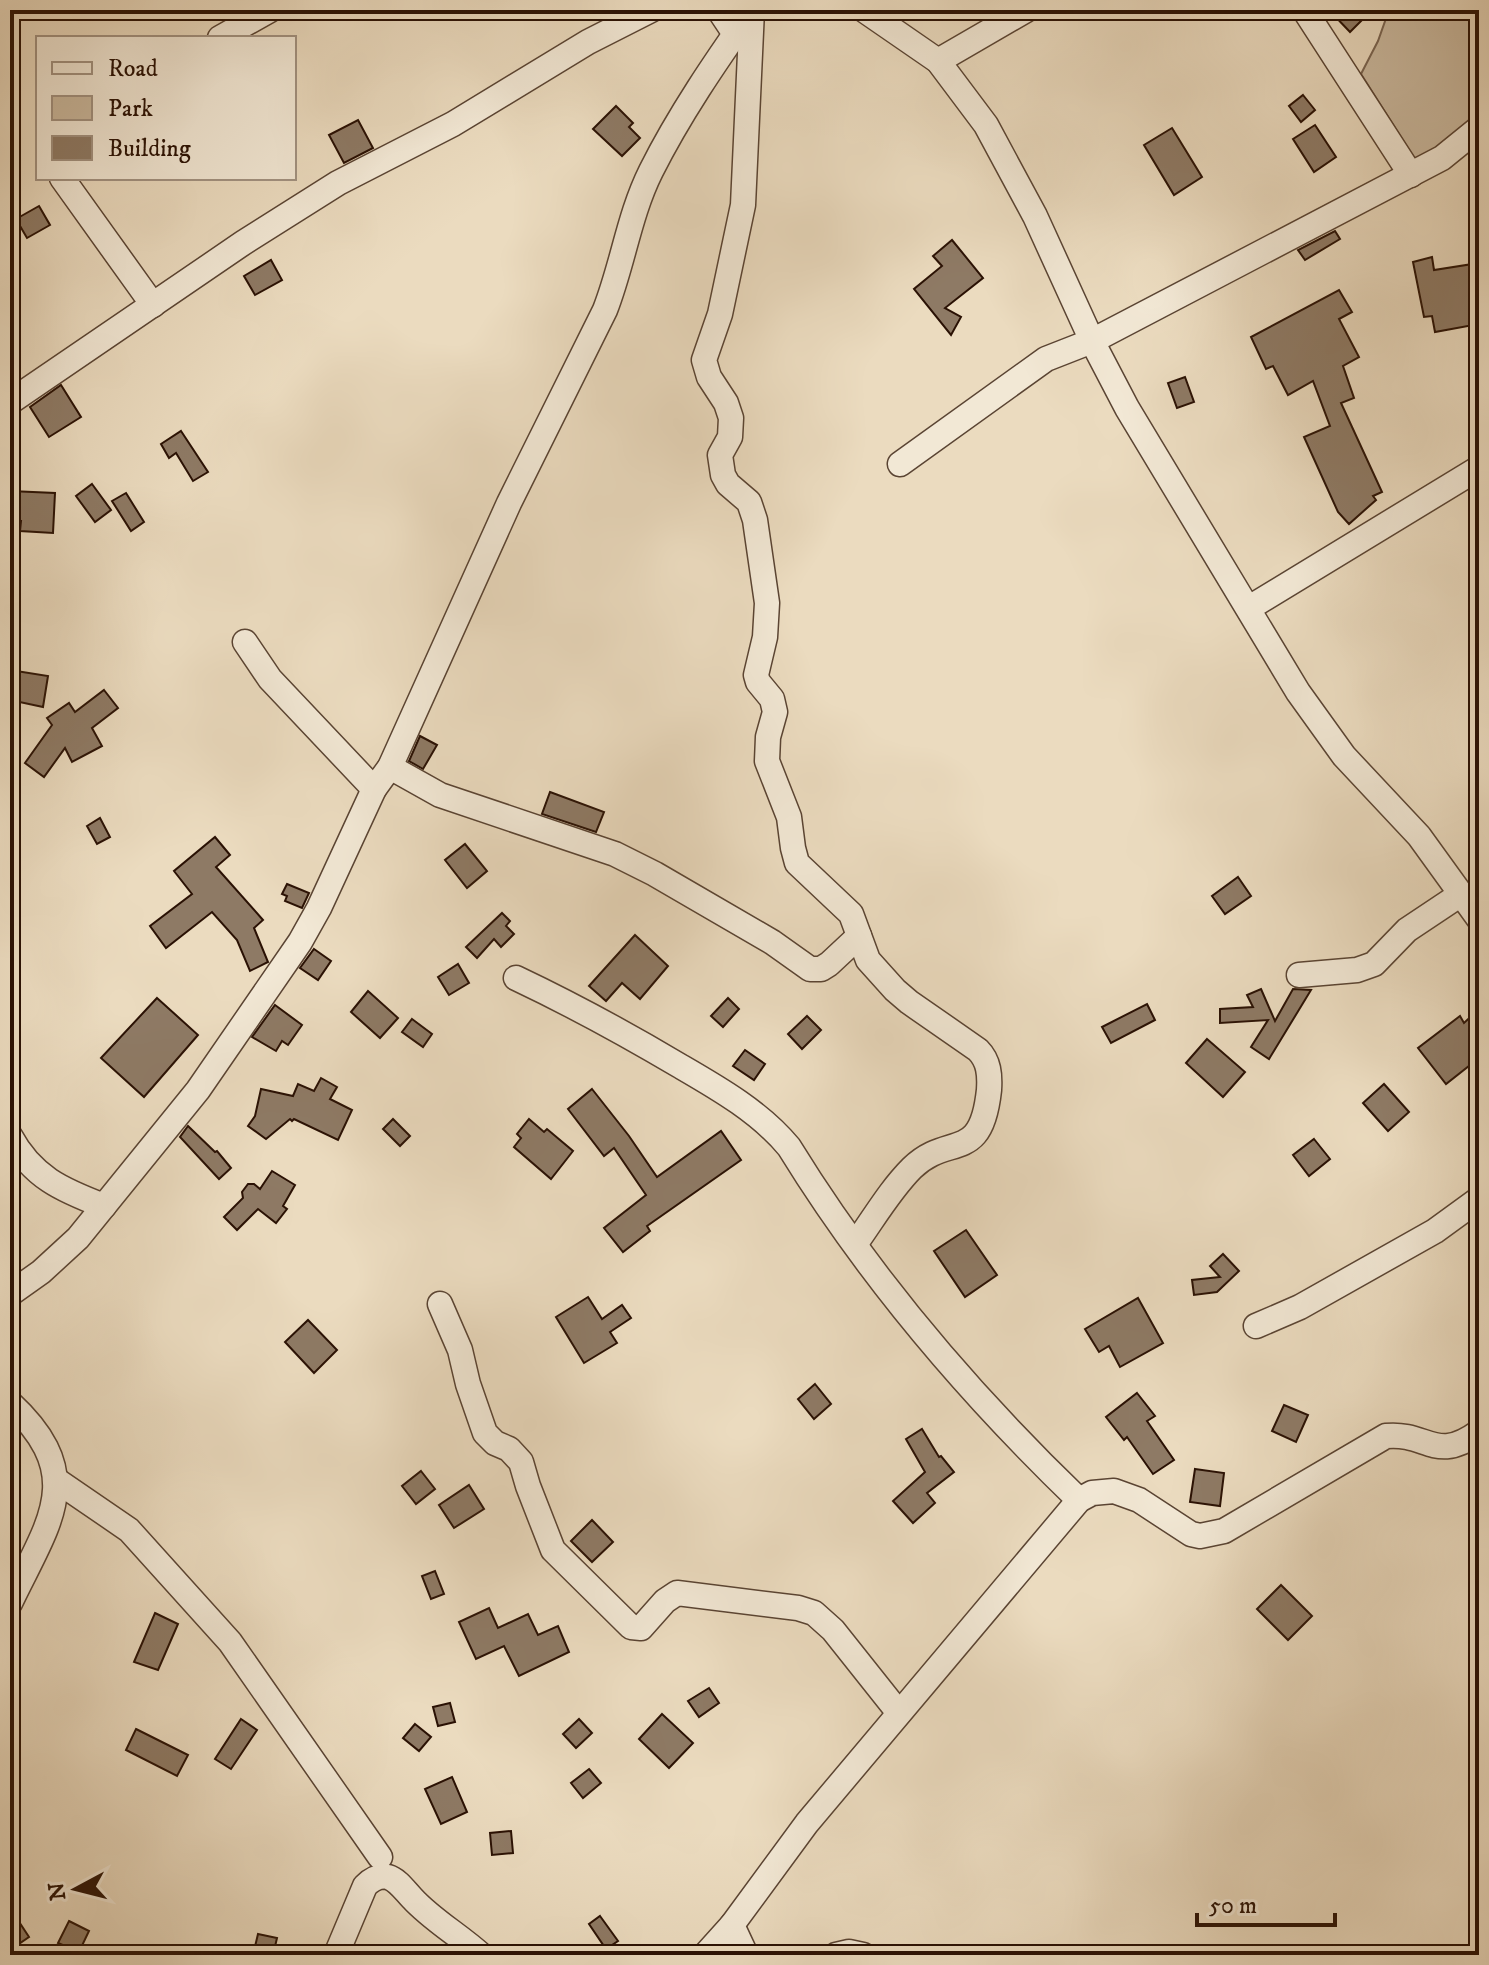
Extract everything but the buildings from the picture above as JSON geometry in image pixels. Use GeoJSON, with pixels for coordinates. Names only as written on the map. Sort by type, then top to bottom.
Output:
{"type":"FeatureCollection","features":[{"type":"Feature","properties":{"kind":"street"},"geometry":{"type":"LineString","coordinates":[[224,36],[270,10]]}},
{"type":"Feature","properties":{"kind":"street"},"geometry":{"type":"LineString","coordinates":[[10,402],[243,243],[338,183],[453,124],[588,42],[651,10]]}},
{"type":"Feature","properties":{"kind":"street"},"geometry":{"type":"LineString","coordinates":[[719,10],[735,34]]}},
{"type":"Feature","properties":{"kind":"street"},"geometry":{"type":"LineString","coordinates":[[10,1294],[41,1272],[78,1238],[198,1090],[300,942],[374,789],[390,767],[509,503],[605,310],[618,277],[629,229],[651,172],[752,10]]}},
{"type":"Feature","properties":{"kind":"street"},"geometry":{"type":"LineString","coordinates":[[752,10],[743,205],[720,314],[704,360],[709,377],[726,403],[731,418],[730,437],[720,455],[723,475],[728,484],[749,502],[755,520],[767,603],[765,637],[756,675],[772,699],[775,712],[768,737],[767,761],[789,817],[797,863],[851,914],[864,953],[895,990],[957,1032],[984,1056],[989,1070],[984,1117],[977,1133],[962,1144],[914,1166],[856,1243]]}},
{"type":"Feature","properties":{"kind":"street"},"geometry":{"type":"LineString","coordinates":[[864,10],[938,61],[986,125],[1035,216],[1092,341],[1127,408],[1298,692],[1344,756],[1419,836],[1479,919]]}},
{"type":"Feature","properties":{"kind":"street"},"geometry":{"type":"LineString","coordinates":[[938,61],[1026,10]]}},
{"type":"Feature","properties":{"kind":"street"},"geometry":{"type":"LineString","coordinates":[[1305,11],[1411,175]]}},
{"type":"Feature","properties":{"kind":"street"},"geometry":{"type":"LineString","coordinates":[[900,464],[1046,359],[1092,341],[1411,175],[1442,158],[1479,128]]}},
{"type":"Feature","properties":{"kind":"street"},"geometry":{"type":"LineString","coordinates":[[63,180],[153,305]]}},
{"type":"Feature","properties":{"kind":"street"},"geometry":{"type":"LineString","coordinates":[[1249,608],[1479,468]]}},
{"type":"Feature","properties":{"kind":"street"},"geometry":{"type":"LineString","coordinates":[[245,642],[270,679],[374,789]]}},
{"type":"Feature","properties":{"kind":"street"},"geometry":{"type":"LineString","coordinates":[[390,767],[449,799],[615,854],[772,942],[810,969],[821,969],[829,964],[859,936]]}},
{"type":"Feature","properties":{"kind":"street"},"geometry":{"type":"LineString","coordinates":[[1299,975],[1374,964],[1407,930],[1461,894]]}},
{"type":"Feature","properties":{"kind":"street"},"geometry":{"type":"LineString","coordinates":[[516,978],[591,1014],[749,1109],[789,1147],[911,1320],[1012,1435],[1079,1500]]}},
{"type":"Feature","properties":{"kind":"street"},"geometry":{"type":"LineString","coordinates":[[10,1136],[33,1170],[76,1195],[104,1206]]}},
{"type":"Feature","properties":{"kind":"street"},"geometry":{"type":"LineString","coordinates":[[1256,1326],[1300,1307],[1435,1231],[1479,1199]]}},
{"type":"Feature","properties":{"kind":"street"},"geometry":{"type":"LineString","coordinates":[[440,1304],[460,1350],[485,1433],[495,1443],[509,1449],[521,1462],[553,1550],[631,1627],[641,1628],[665,1601],[677,1593],[798,1608],[814,1613],[833,1630],[899,1713]]}},
{"type":"Feature","properties":{"kind":"street"},"geometry":{"type":"LineString","coordinates":[[10,1403],[42,1440],[56,1480],[55,1505],[10,1603]]}},
{"type":"Feature","properties":{"kind":"street"},"geometry":{"type":"LineString","coordinates":[[705,1955],[732,1925],[807,1823],[1079,1500],[1103,1491],[1126,1494],[1191,1534],[1211,1534],[1224,1531],[1386,1436],[1399,1435],[1438,1447],[1452,1447],[1463,1444],[1479,1432]]}},
{"type":"Feature","properties":{"kind":"street"},"geometry":{"type":"LineString","coordinates":[[56,1480],[129,1530],[230,1642],[380,1857]]}},
{"type":"Feature","properties":{"kind":"street"},"geometry":{"type":"LineString","coordinates":[[336,1955],[365,1886],[371,1879],[387,1877],[396,1881],[422,1909],[481,1955]]}},
{"type":"Feature","properties":{"kind":"street"},"geometry":{"type":"LineString","coordinates":[[732,1925],[746,1955]]}},
{"type":"Feature","properties":{"kind":"street"},"geometry":{"type":"LineString","coordinates":[[836,1955],[849,1952],[863,1955]]}},
{"type":"Feature","properties":{"kind":"green space"},"geometry":{"type":"Polygon","coordinates":[[[1389,10],[1479,10],[1479,113],[1421,169],[1361,74],[1389,10]]]}}]}
